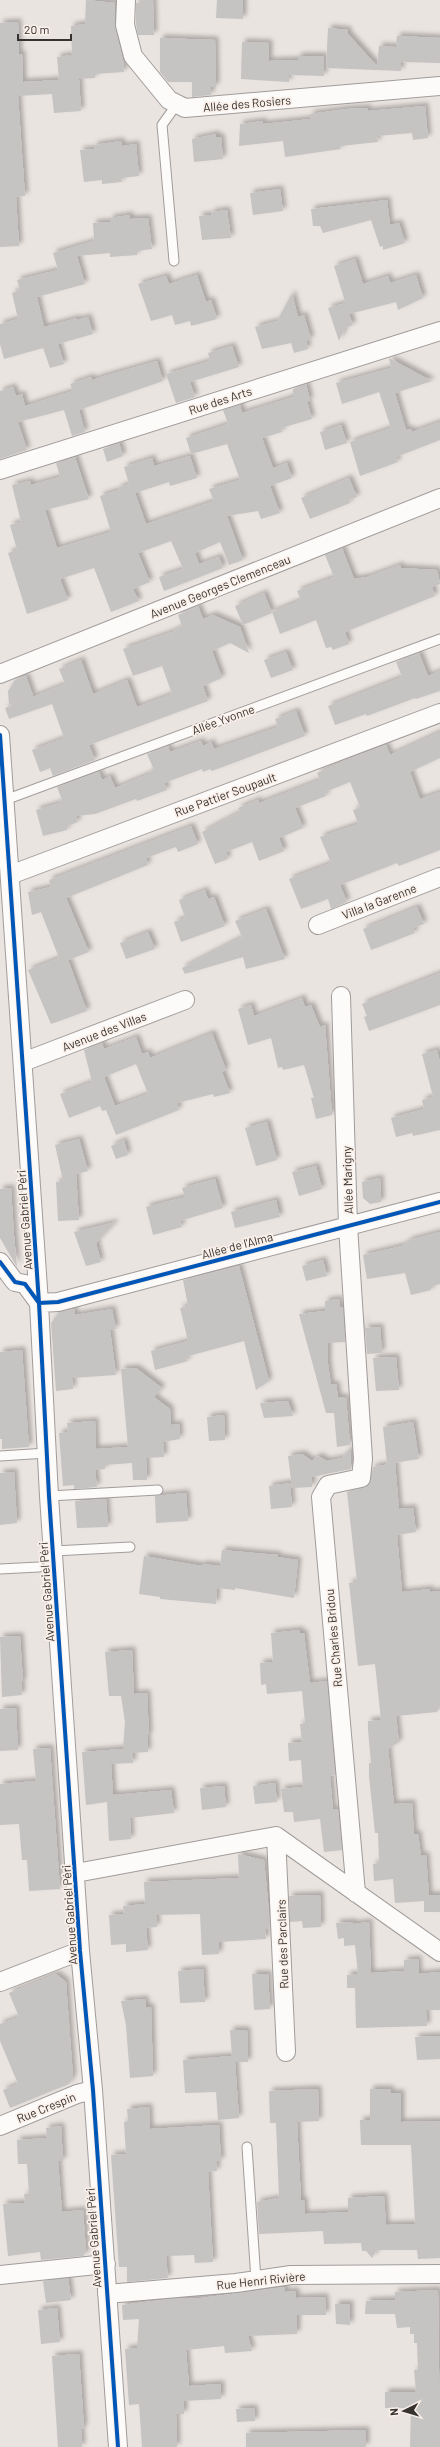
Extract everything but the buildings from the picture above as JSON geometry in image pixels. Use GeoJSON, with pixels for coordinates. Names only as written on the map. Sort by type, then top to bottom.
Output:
{"type":"FeatureCollection","features":[{"type":"Feature","properties":{"kind":"street"},"geometry":{"type":"LineString","coordinates":[[126,0],[125,26],[133,56],[169,100],[177,104]]}},
{"type":"Feature","properties":{"kind":"street","name":"Allée des Rosiers"},"geometry":{"type":"LineString","coordinates":[[177,104],[185,108],[440,86]]}},
{"type":"Feature","properties":{"kind":"street","name":"Rue des Arts"},"geometry":{"type":"LineString","coordinates":[[0,470],[440,331]]}},
{"type":"Feature","properties":{"kind":"street","name":"Avenue Georges Clemenceau"},"geometry":{"type":"LineString","coordinates":[[0,674],[440,498]]}},
{"type":"Feature","properties":{"kind":"street","name":"Rue Pattier Soupault"},"geometry":{"type":"LineString","coordinates":[[10,875],[440,713]]}},
{"type":"Feature","properties":{"kind":"street","name":"Avenue Gabriel Péri"},"geometry":{"type":"LineString","coordinates":[[0,735],[39,1304],[49,1496],[54,1550],[80,1951],[93,2090],[118,2447]]}},
{"type":"Feature","properties":{"kind":"street","name":"Villa la Garenne"},"geometry":{"type":"LineString","coordinates":[[318,925],[440,877]]}},
{"type":"Feature","properties":{"kind":"street","name":"Allée Marigny"},"geometry":{"type":"LineString","coordinates":[[341,996],[348,1226],[359,1412]]}},
{"type":"Feature","properties":{"kind":"street","name":"Avenue des Villas"},"geometry":{"type":"LineString","coordinates":[[23,1062],[185,1000]]}},
{"type":"Feature","properties":{"kind":"street","name":"Allée de l'Alma"},"geometry":{"type":"LineString","coordinates":[[39,1304],[58,1302],[440,1202]]}},
{"type":"Feature","properties":{"kind":"street"},"geometry":{"type":"LineString","coordinates":[[0,1262],[15,1282],[25,1284],[39,1304]]}},
{"type":"Feature","properties":{"kind":"street","name":"Rue Charles Bridou"},"geometry":{"type":"LineString","coordinates":[[356,1893],[321,1497],[328,1485],[362,1478],[363,1459],[359,1412]]}},
{"type":"Feature","properties":{"kind":"street"},"geometry":{"type":"LineString","coordinates":[[76,1873],[276,1836],[440,1952]]}},
{"type":"Feature","properties":{"kind":"street","name":"Rue des Parclairs"},"geometry":{"type":"LineString","coordinates":[[276,1836],[286,2052]]}},
{"type":"Feature","properties":{"kind":"street"},"geometry":{"type":"LineString","coordinates":[[0,1982],[80,1951]]}},
{"type":"Feature","properties":{"kind":"street","name":"Rue Crespin"},"geometry":{"type":"LineString","coordinates":[[0,2126],[77,2094],[93,2090]]}},
{"type":"Feature","properties":{"kind":"street"},"geometry":{"type":"LineString","coordinates":[[0,2275],[106,2264]]}},
{"type":"Feature","properties":{"kind":"street","name":"Rue Henri Rivière"},"geometry":{"type":"LineString","coordinates":[[107,2294],[256,2280],[291,2275],[440,2274]]}},
{"type":"Feature","properties":{"kind":"lane"},"geometry":{"type":"LineString","coordinates":[[174,261],[162,125],[177,104]]}},
{"type":"Feature","properties":{"kind":"lane","name":"Allée Yvonne"},"geometry":{"type":"LineString","coordinates":[[5,800],[440,638]]}},
{"type":"Feature","properties":{"kind":"lane"},"geometry":{"type":"LineString","coordinates":[[0,1456],[47,1453]]}},
{"type":"Feature","properties":{"kind":"lane"},"geometry":{"type":"LineString","coordinates":[[49,1496],[158,1490]]}},
{"type":"Feature","properties":{"kind":"lane"},"geometry":{"type":"LineString","coordinates":[[54,1550],[130,1547]]}},
{"type":"Feature","properties":{"kind":"lane"},"geometry":{"type":"LineString","coordinates":[[0,1570],[39,1567]]}},
{"type":"Feature","properties":{"kind":"lane"},"geometry":{"type":"LineString","coordinates":[[247,2146],[256,2280]]}},
{"type":"Feature","properties":{"kind":"cycle path"},"geometry":{"type":"LineString","coordinates":[[0,735],[39,1303],[49,1496],[80,1951],[93,2090],[118,2447]]}},
{"type":"Feature","properties":{"kind":"cycle path"},"geometry":{"type":"LineString","coordinates":[[39,1303],[58,1302],[440,1202]]}},
{"type":"Feature","properties":{"kind":"cycle path"},"geometry":{"type":"LineString","coordinates":[[0,1262],[15,1282],[25,1284],[39,1303]]}}]}
